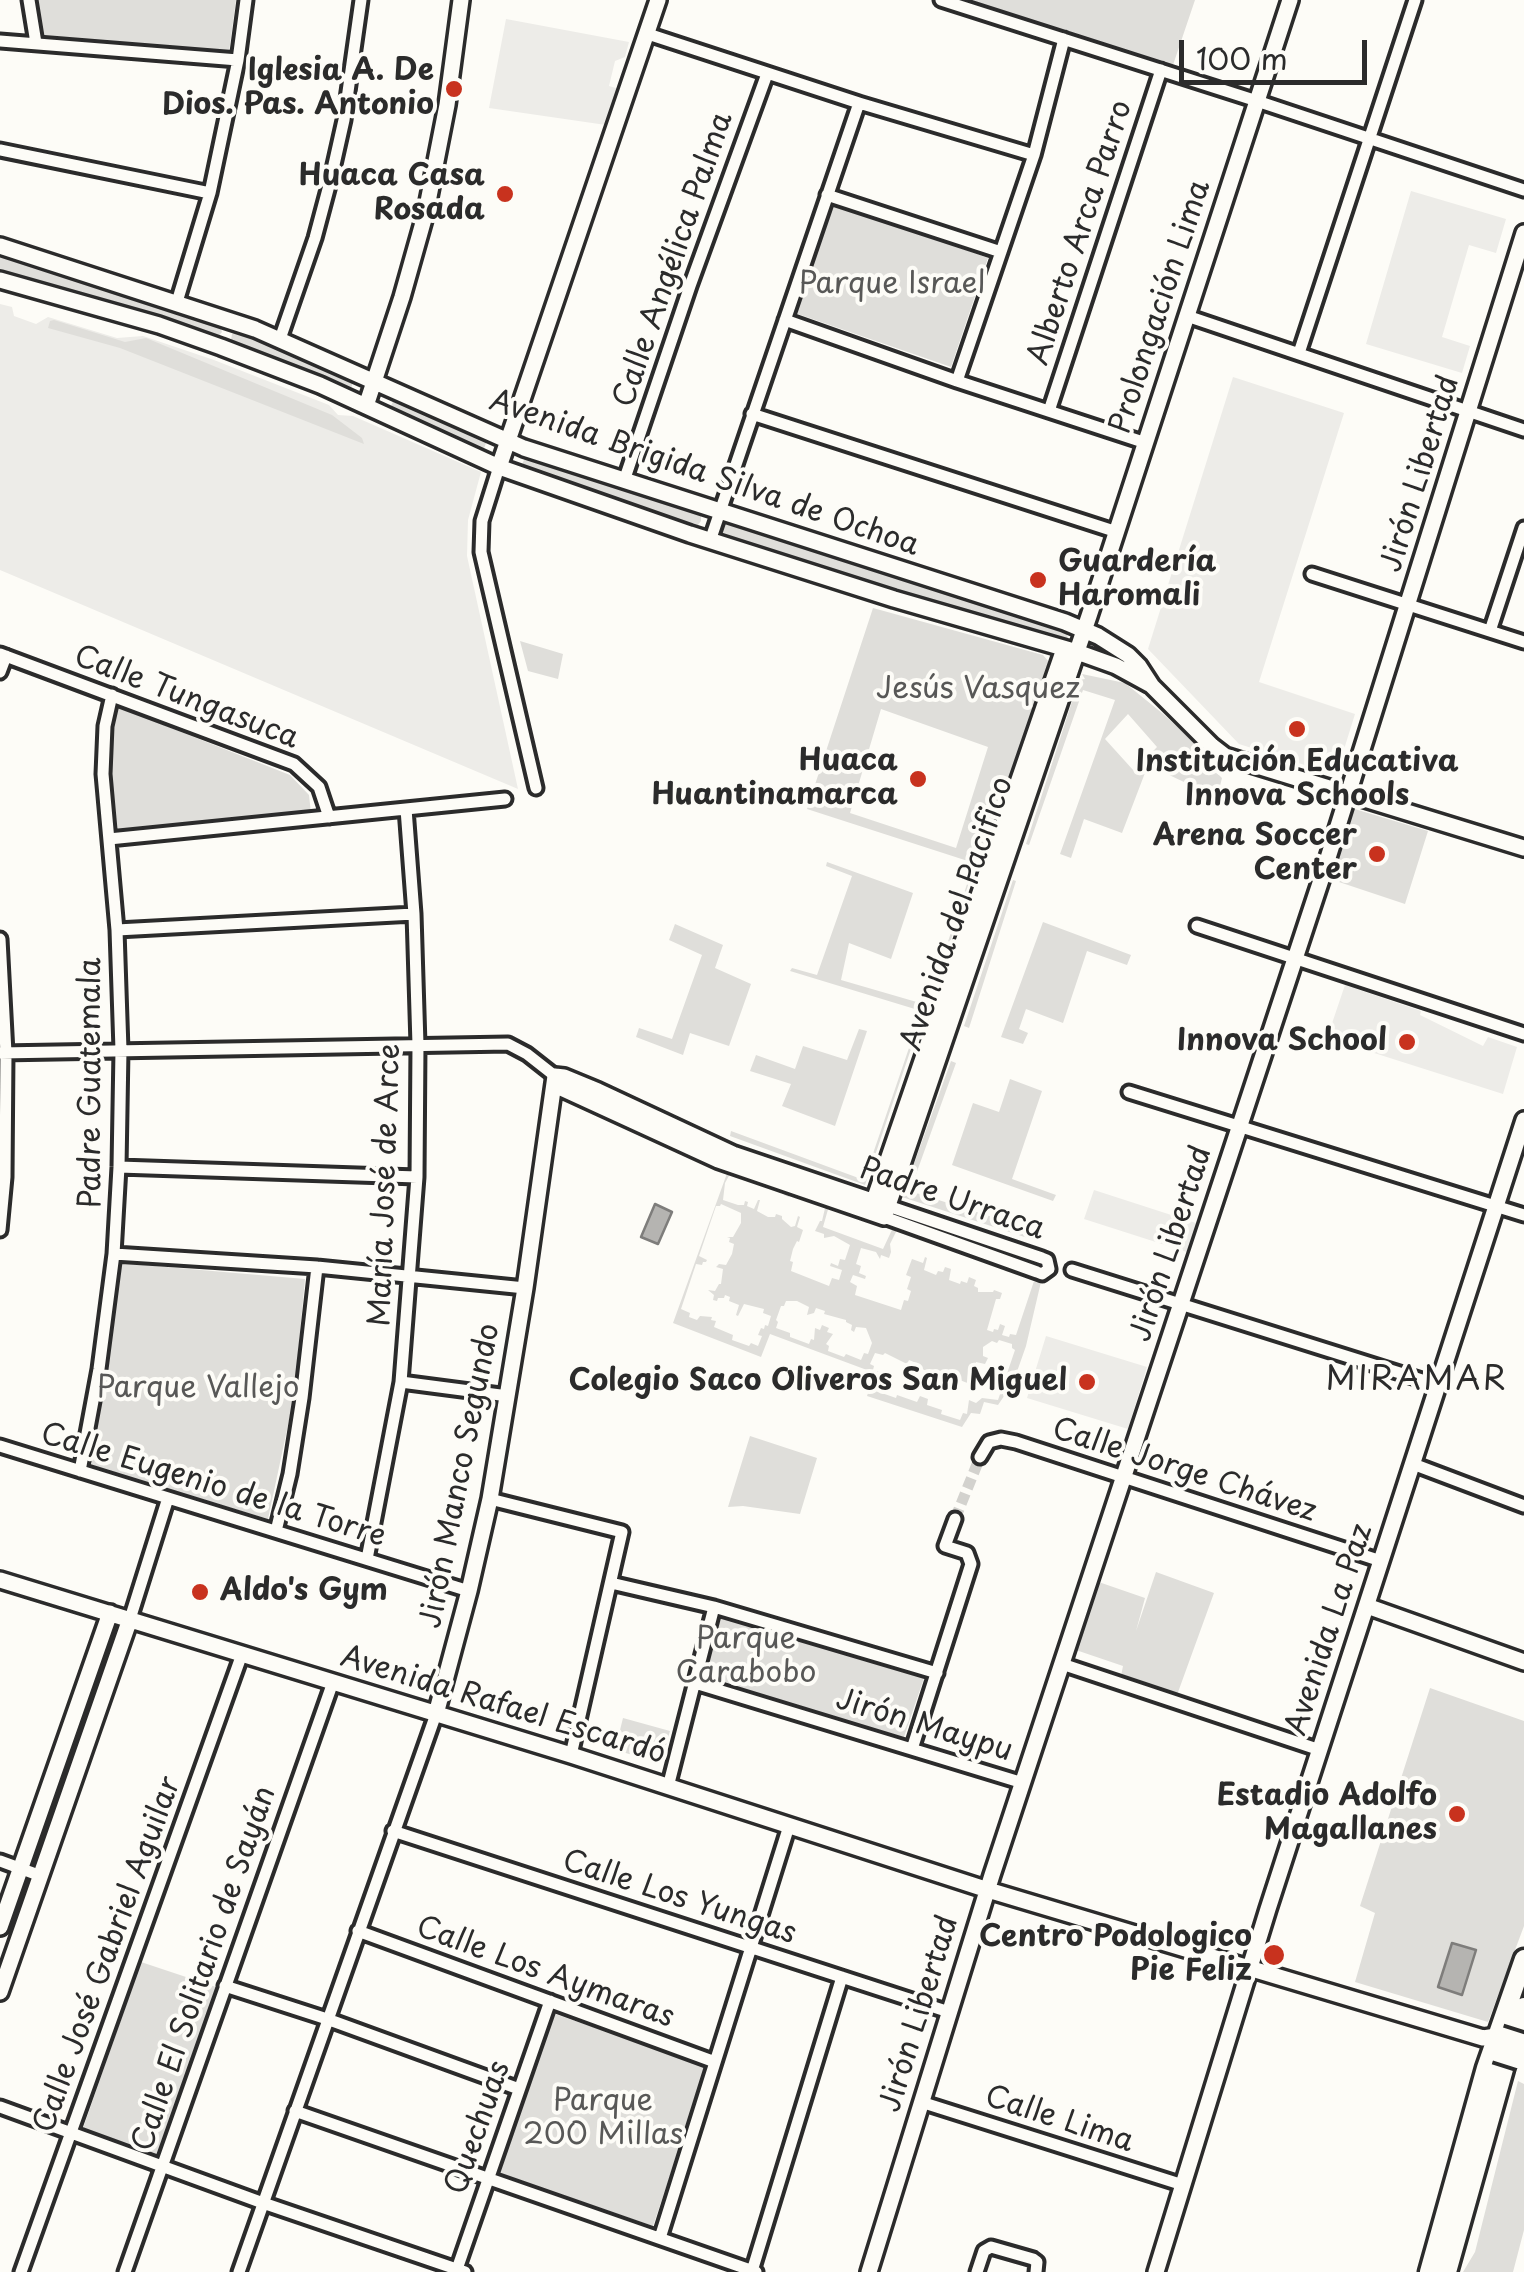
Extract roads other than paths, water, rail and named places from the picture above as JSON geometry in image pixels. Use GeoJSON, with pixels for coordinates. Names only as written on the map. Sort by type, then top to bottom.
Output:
{"type":"FeatureCollection","features":[{"type":"Feature","properties":{"kind":"highway"},"geometry":{"type":"LineString","coordinates":[[1493,2042],[1520,2051]]}},
{"type":"Feature","properties":{"kind":"main road"},"geometry":{"type":"LineString","coordinates":[[1429,2272],[1493,2042],[1524,1959]]}},
{"type":"Feature","properties":{"kind":"main road"},"geometry":{"type":"LineString","coordinates":[[1447,2272],[1524,2007]]}},
{"type":"Feature","properties":{"kind":"street"},"geometry":{"type":"LineString","coordinates":[[29,0],[36,44]]}},
{"type":"Feature","properties":{"kind":"street"},"geometry":{"type":"LineString","coordinates":[[179,296],[210,192],[238,60],[246,0]]}},
{"type":"Feature","properties":{"kind":"street"},"geometry":{"type":"LineString","coordinates":[[280,339],[331,178],[344,120],[361,0]]}},
{"type":"Feature","properties":{"kind":"street"},"geometry":{"type":"LineString","coordinates":[[366,406],[426,212],[447,105],[461,0]]}},
{"type":"Feature","properties":{"kind":"street"},"geometry":{"type":"LineString","coordinates":[[536,788],[482,552],[482,521],[658,0]]}},
{"type":"Feature","properties":{"kind":"street"},"geometry":{"type":"LineString","coordinates":[[941,0],[1524,190]]}},
{"type":"Feature","properties":{"kind":"street","name":"Prolongación Lima"},"geometry":{"type":"LineString","coordinates":[[1084,630],[1290,0]]}},
{"type":"Feature","properties":{"kind":"street"},"geometry":{"type":"LineString","coordinates":[[1298,353],[1415,0]]}},
{"type":"Feature","properties":{"kind":"street"},"geometry":{"type":"LineString","coordinates":[[648,34],[858,104],[1034,155]]}},
{"type":"Feature","properties":{"kind":"street"},"geometry":{"type":"LineString","coordinates":[[956,381],[1034,155],[1064,40]]}},
{"type":"Feature","properties":{"kind":"street"},"geometry":{"type":"LineString","coordinates":[[0,41],[238,60]]}},
{"type":"Feature","properties":{"kind":"street","name":"Alberto Arca Parro"},"geometry":{"type":"LineString","coordinates":[[1048,411],[1161,70]]}},
{"type":"Feature","properties":{"kind":"street","name":"Calle Angélica Palma"},"geometry":{"type":"LineString","coordinates":[[624,481],[767,74]]}},
{"type":"Feature","properties":{"kind":"street"},"geometry":{"type":"LineString","coordinates":[[710,541],[858,104]]}},
{"type":"Feature","properties":{"kind":"street"},"geometry":{"type":"LineString","coordinates":[[0,150],[210,192]]}},
{"type":"Feature","properties":{"kind":"street"},"geometry":{"type":"LineString","coordinates":[[827,195],[1001,252]]}},
{"type":"Feature","properties":{"kind":"street","name":"Jirón Libertad"},"geometry":{"type":"LineString","coordinates":[[870,2272],[988,1890],[1295,959],[1524,233]]}},
{"type":"Feature","properties":{"kind":"street","name":"Avenida Brigida Silva de Ochoa"},"geometry":{"type":"LineString","coordinates":[[0,246],[179,296],[508,442],[1084,630],[1128,655],[1152,686],[1225,756],[1524,848]]}},
{"type":"Feature","properties":{"kind":"street","name":"Avenida Brigida Silva de Ochoa"},"geometry":{"type":"LineString","coordinates":[[0,280],[159,325],[320,385],[500,466],[710,541],[1116,666],[1152,686]]}},
{"type":"Feature","properties":{"kind":"street"},"geometry":{"type":"LineString","coordinates":[[1187,316],[1524,430]]}},
{"type":"Feature","properties":{"kind":"street"},"geometry":{"type":"LineString","coordinates":[[221,347],[230,320]]}},
{"type":"Feature","properties":{"kind":"street"},"geometry":{"type":"LineString","coordinates":[[784,320],[1146,443]]}},
{"type":"Feature","properties":{"kind":"street"},"geometry":{"type":"LineString","coordinates":[[752,414],[1117,532]]}},
{"type":"Feature","properties":{"kind":"street"},"geometry":{"type":"LineString","coordinates":[[1490,631],[1524,530]]}},
{"type":"Feature","properties":{"kind":"street"},"geometry":{"type":"LineString","coordinates":[[1312,574],[1524,642]]}},
{"type":"Feature","properties":{"kind":"street","name":"Avenida del Pacifico"},"geometry":{"type":"LineString","coordinates":[[879,1209],[1070,651],[1084,630]]}},
{"type":"Feature","properties":{"kind":"street"},"geometry":{"type":"LineString","coordinates":[[0,672],[3,655]]}},
{"type":"Feature","properties":{"kind":"street","name":"Calle Tungasuca"},"geometry":{"type":"LineString","coordinates":[[3,655],[294,764],[318,787],[329,817]]}},
{"type":"Feature","properties":{"kind":"street","name":"Padre Guatemala"},"geometry":{"type":"LineString","coordinates":[[80,1471],[114,1254],[118,1167],[121,1050],[117,930],[103,774],[105,726],[112,694]]}},
{"type":"Feature","properties":{"kind":"street"},"geometry":{"type":"LineString","coordinates":[[109,839],[504,800]]}},
{"type":"Feature","properties":{"kind":"street","name":"María José de Arce"},"geometry":{"type":"LineString","coordinates":[[367,1560],[401,1382],[417,1177],[418,1046],[406,809]]}},
{"type":"Feature","properties":{"kind":"street"},"geometry":{"type":"LineString","coordinates":[[117,930],[414,914]]}},
{"type":"Feature","properties":{"kind":"street"},"geometry":{"type":"LineString","coordinates":[[1197,926],[1524,1034]]}},
{"type":"Feature","properties":{"kind":"street"},"geometry":{"type":"LineString","coordinates":[[0,938],[5,1176],[0,1230]]}},
{"type":"Feature","properties":{"kind":"street","name":"Padre Urraca"},"geometry":{"type":"LineString","coordinates":[[3,1052],[508,1044],[555,1076],[564,1076],[733,1154],[1042,1274],[1049,1269],[1047,1260],[1042,1258],[879,1209]]}},
{"type":"Feature","properties":{"kind":"street","name":"Jirón Manco Segundo"},"geometry":{"type":"LineString","coordinates":[[238,2272],[436,1714],[469,1592],[490,1499],[526,1288],[555,1076]]}},
{"type":"Feature","properties":{"kind":"street"},"geometry":{"type":"LineString","coordinates":[[1129,1092],[1524,1215]]}},
{"type":"Feature","properties":{"kind":"street","name":"Avenida La Paz"},"geometry":{"type":"LineString","coordinates":[[1156,2272],[1524,1120]]}},
{"type":"Feature","properties":{"kind":"street"},"geometry":{"type":"LineString","coordinates":[[118,1167],[417,1177]]}},
{"type":"Feature","properties":{"kind":"street"},"geometry":{"type":"LineString","coordinates":[[114,1254],[317,1267],[526,1288]]}},
{"type":"Feature","properties":{"kind":"street"},"geometry":{"type":"LineString","coordinates":[[276,1531],[302,1398],[317,1267]]}},
{"type":"Feature","properties":{"kind":"street"},"geometry":{"type":"LineString","coordinates":[[1072,1270],[1438,1385]]}},
{"type":"Feature","properties":{"kind":"street"},"geometry":{"type":"LineString","coordinates":[[401,1382],[508,1396]]}},
{"type":"Feature","properties":{"kind":"street","name":"Calle Jorge Chávez"},"geometry":{"type":"LineString","coordinates":[[980,1458],[990,1442],[1007,1440],[1381,1561]]}},
{"type":"Feature","properties":{"kind":"street","name":"Calle Eugenio de la Torre"},"geometry":{"type":"LineString","coordinates":[[0,1446],[469,1592]]}},
{"type":"Feature","properties":{"kind":"street"},"geometry":{"type":"LineString","coordinates":[[1412,1464],[1524,1506]]}},
{"type":"Feature","properties":{"kind":"street"},"geometry":{"type":"LineString","coordinates":[[0,1992],[168,1498]]}},
{"type":"Feature","properties":{"kind":"street"},"geometry":{"type":"LineString","coordinates":[[490,1499],[622,1532],[572,1755]]}},
{"type":"Feature","properties":{"kind":"street"},"geometry":{"type":"LineString","coordinates":[[912,1749],[971,1564],[967,1553],[944,1546],[955,1519]]}},
{"type":"Feature","properties":{"kind":"street","name":"Avenida Rafael Escardó"},"geometry":{"type":"LineString","coordinates":[[0,1580],[572,1755],[988,1890],[1493,2042]]}},
{"type":"Feature","properties":{"kind":"street"},"geometry":{"type":"LineString","coordinates":[[611,1583],[714,1607],[936,1673]]}},
{"type":"Feature","properties":{"kind":"street"},"geometry":{"type":"LineString","coordinates":[[1367,1606],[1524,1662]]}},
{"type":"Feature","properties":{"kind":"street"},"geometry":{"type":"LineString","coordinates":[[668,1787],[714,1607]]}},
{"type":"Feature","properties":{"kind":"street"},"geometry":{"type":"LineString","coordinates":[[0,1928],[110,1613]]}},
{"type":"Feature","properties":{"kind":"street","name":"Calle José Gabriel Aguilar"},"geometry":{"type":"LineString","coordinates":[[22,2272],[242,1654]]}},
{"type":"Feature","properties":{"kind":"street"},"geometry":{"type":"LineString","coordinates":[[1062,1664],[1320,1750]]}},
{"type":"Feature","properties":{"kind":"street","name":"Calle El Solitario de Sayán"},"geometry":{"type":"LineString","coordinates":[[125,2272],[332,1682]]}},
{"type":"Feature","properties":{"kind":"street","name":"Jirón Maypu"},"geometry":{"type":"LineString","coordinates":[[695,1682],[1023,1783]]}},
{"type":"Feature","properties":{"kind":"street"},"geometry":{"type":"LineString","coordinates":[[660,2238],[789,1826]]}},
{"type":"Feature","properties":{"kind":"street","name":"Calle Los Yungas"},"geometry":{"type":"LineString","coordinates":[[393,1831],[949,2012]]}},
{"type":"Feature","properties":{"kind":"street"},"geometry":{"type":"LineString","coordinates":[[0,1860],[41,1876]]}},
{"type":"Feature","properties":{"kind":"street","name":"Calle Los Aymaras"},"geometry":{"type":"LineString","coordinates":[[358,1930],[716,2062]]}},
{"type":"Feature","properties":{"kind":"street"},"geometry":{"type":"LineString","coordinates":[[295,2111],[754,2271],[842,1977]]}},
{"type":"Feature","properties":{"kind":"street"},"geometry":{"type":"LineString","coordinates":[[226,1986],[519,2089]]}},
{"type":"Feature","properties":{"kind":"street","name":"Quechuas"},"geometry":{"type":"LineString","coordinates":[[459,2271],[550,2001]]}},
{"type":"Feature","properties":{"kind":"street","name":"Calle Lima"},"geometry":{"type":"LineString","coordinates":[[921,2102],[1183,2185]]}},
{"type":"Feature","properties":{"kind":"street"},"geometry":{"type":"LineString","coordinates":[[0,2108],[459,2271]]}},
{"type":"Feature","properties":{"kind":"street"},"geometry":{"type":"LineString","coordinates":[[977,2272],[987,2248],[991,2247],[1033,2259],[1036,2267]]}},
{"type":"Feature","properties":{"kind":"tunnel"},"geometry":{"type":"LineString","coordinates":[[955,1519],[980,1457]]}},
{"type":"Feature","properties":{"kind":"place","name":"Iglesia A. De Dios. Pas. Antonio"},"geometry":{"type":"Point","coordinates":[454,89]}},
{"type":"Feature","properties":{"kind":"place","name":"Huaca Casa Rosada"},"geometry":{"type":"Point","coordinates":[505,194]}},
{"type":"Feature","properties":{"kind":"place","name":"Guardería Haromali"},"geometry":{"type":"Point","coordinates":[1038,580]}},
{"type":"Feature","properties":{"kind":"place","name":"Institución Educativa Innova Schools"},"geometry":{"type":"Point","coordinates":[1297,729]}},
{"type":"Feature","properties":{"kind":"place","name":"Huaca Huantinamarca"},"geometry":{"type":"Point","coordinates":[918,779]}},
{"type":"Feature","properties":{"kind":"place","name":"Arena Soccer Center"},"geometry":{"type":"Point","coordinates":[1377,854]}},
{"type":"Feature","properties":{"kind":"place","name":"Innova School"},"geometry":{"type":"Point","coordinates":[1407,1042]}},
{"type":"Feature","properties":{"kind":"place","name":"Colegio Saco Oliveros San Miguel"},"geometry":{"type":"Point","coordinates":[1087,1382]}},
{"type":"Feature","properties":{"kind":"place","name":"Aldo's Gym"},"geometry":{"type":"Point","coordinates":[200,1592]}},
{"type":"Feature","properties":{"kind":"place","name":"Estadio Adolfo Magallanes"},"geometry":{"type":"Point","coordinates":[1457,1814]}},
{"type":"Feature","properties":{"kind":"place","name":"Centro Podologico Pie Feliz"},"geometry":{"type":"Point","coordinates":[1274,1955]}},
{"type":"Feature","properties":{"kind":"district","name":"MIRAMAR"},"geometry":{"type":"Point","coordinates":[1417,1381]}},
{"type":"Feature","properties":{"kind":"park label","name":"Parque Israel"},"geometry":{"type":"Point","coordinates":[892,285]}},
{"type":"Feature","properties":{"kind":"park label","name":"Jesús Vasquez"},"geometry":{"type":"Point","coordinates":[978,690]}},
{"type":"Feature","properties":{"kind":"park label","name":"Parque Vallejo"},"geometry":{"type":"Point","coordinates":[198,1389]}},
{"type":"Feature","properties":{"kind":"park label","name":"Parque Carabobo"},"geometry":{"type":"Point","coordinates":[746,1657]}},
{"type":"Feature","properties":{"kind":"park label","name":"Parque 200 Millas"},"geometry":{"type":"Point","coordinates":[603,2119]}}]}
